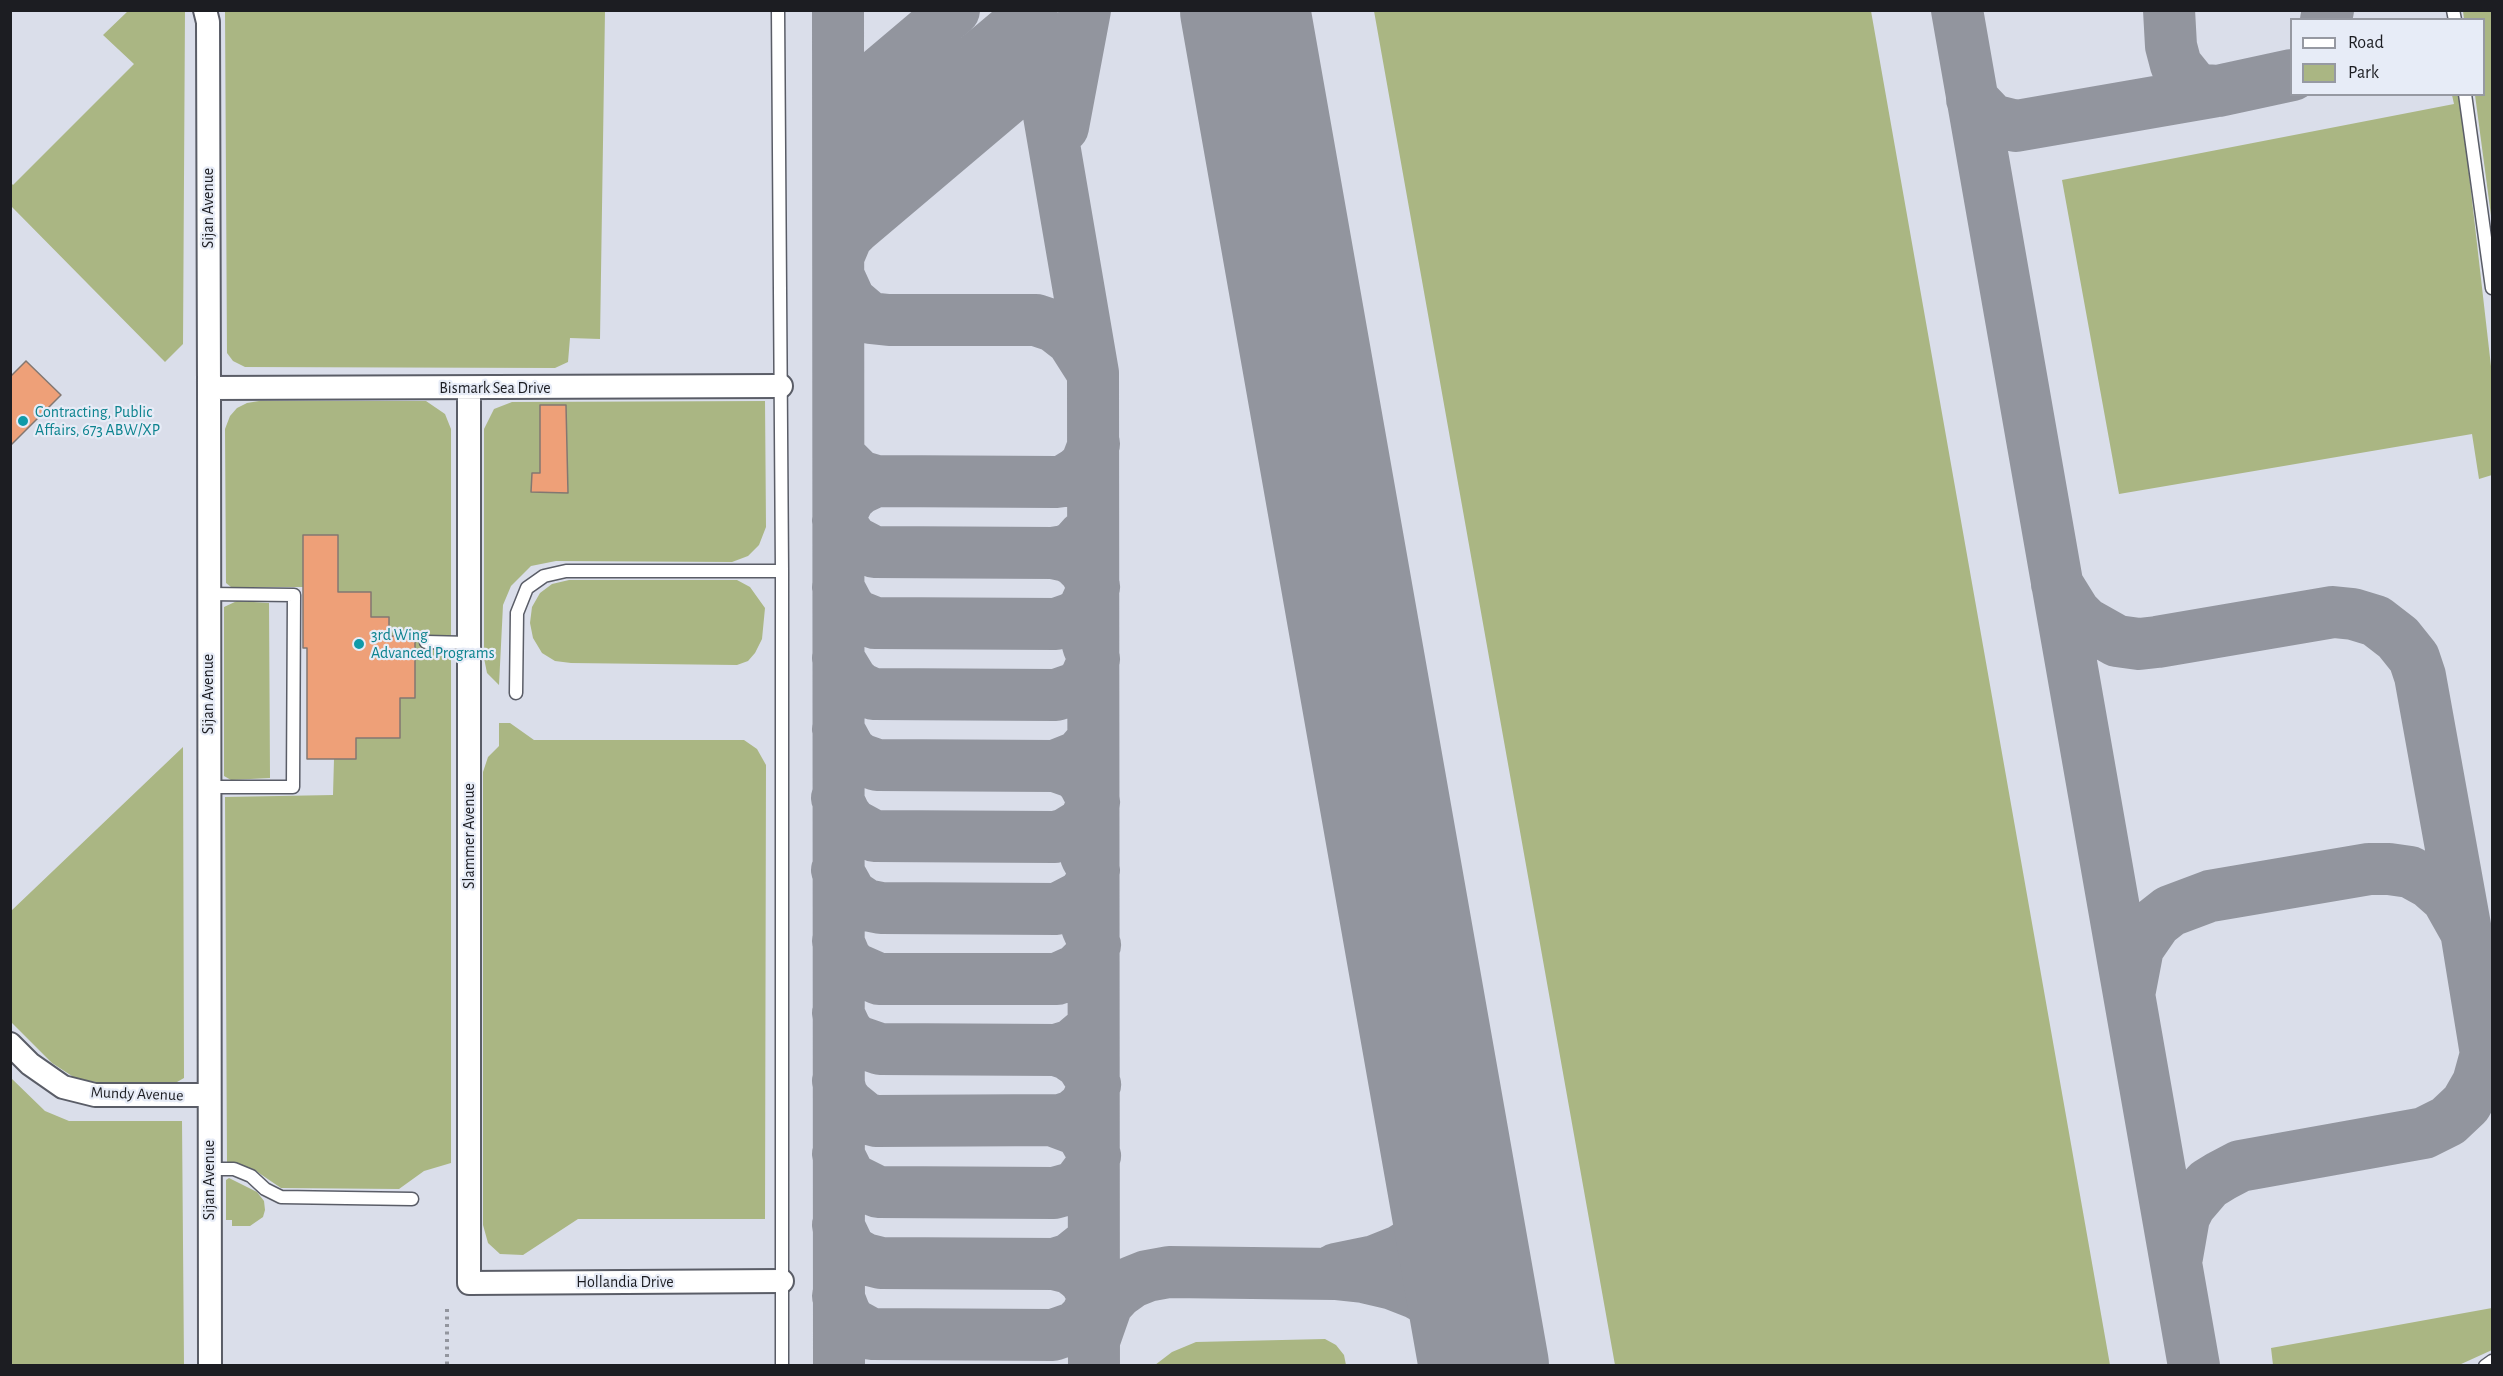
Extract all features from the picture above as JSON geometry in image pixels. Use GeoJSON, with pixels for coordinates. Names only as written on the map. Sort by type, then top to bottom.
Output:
{"type":"FeatureCollection","features":[{"type":"Feature","properties":{"kind":"street","name":"Sijan Avenue"},"geometry":{"type":"LineString","coordinates":[[206,16],[209,388],[210,1365]]}},
{"type":"Feature","properties":{"kind":"street","name":"Bismark Sea Drive"},"geometry":{"type":"LineString","coordinates":[[209,388],[781,386]]}},
{"type":"Feature","properties":{"kind":"street","name":"Slammer Avenue"},"geometry":{"type":"LineString","coordinates":[[469,388],[469,1283]]}},
{"type":"Feature","properties":{"kind":"street","name":"Mundy Avenue"},"geometry":{"type":"LineString","coordinates":[[10,1044],[30,1064],[63,1088],[95,1095],[208,1095]]}},
{"type":"Feature","properties":{"kind":"street","name":"Hollandia Drive"},"geometry":{"type":"LineString","coordinates":[[469,1283],[782,1281]]}},
{"type":"Feature","properties":{"kind":"lane"},"geometry":{"type":"LineString","coordinates":[[778,10],[782,572],[782,1365]]}},
{"type":"Feature","properties":{"kind":"lane"},"geometry":{"type":"LineString","coordinates":[[2465,96],[2493,288]]}},
{"type":"Feature","properties":{"kind":"lane"},"geometry":{"type":"LineString","coordinates":[[516,693],[517,613],[527,588],[544,576],[566,572],[782,572]]}},
{"type":"Feature","properties":{"kind":"lane"},"geometry":{"type":"LineString","coordinates":[[208,594],[294,595],[293,787],[208,787]]}},
{"type":"Feature","properties":{"kind":"lane"},"geometry":{"type":"LineString","coordinates":[[426,642],[469,643]]}},
{"type":"Feature","properties":{"kind":"lane"},"geometry":{"type":"LineString","coordinates":[[208,1169],[234,1169],[251,1176],[265,1190],[281,1197],[412,1198]]}},
{"type":"Feature","properties":{"kind":"lane"},"geometry":{"type":"LineString","coordinates":[[2485,1365],[2493,1362]]}},
{"type":"Feature","properties":{"kind":"path"},"geometry":{"type":"LineString","coordinates":[[447,1308],[447,1365]]}},
{"type":"Feature","properties":{"kind":"green space"},"geometry":{"type":"Polygon","coordinates":[[[128,11],[185,11],[183,344],[165,362],[11,206],[11,183],[13,185],[134,64],[103,35],[128,11]]]}},
{"type":"Feature","properties":{"kind":"green space"},"geometry":{"type":"Polygon","coordinates":[[[225,11],[605,11],[600,339],[570,338],[568,362],[555,368],[245,367],[233,361],[227,353],[225,11]]]}},
{"type":"Feature","properties":{"kind":"green space"},"geometry":{"type":"Polygon","coordinates":[[[1374,11],[1871,11],[2110,1365],[1615,1365],[1374,11]]]}},
{"type":"Feature","properties":{"kind":"green space"},"geometry":{"type":"Polygon","coordinates":[[[2463,11],[2492,11],[2492,223],[2475,96],[2485,96],[2485,18],[2464,18],[2463,11]]]}},
{"type":"Feature","properties":{"kind":"green space"},"geometry":{"type":"Polygon","coordinates":[[[2452,96],[2460,96],[2492,375],[2492,475],[2479,479],[2472,434],[2119,494],[2062,180],[2454,104],[2452,96]]]}},
{"type":"Feature","properties":{"kind":"green space"},"geometry":{"type":"Polygon","coordinates":[[[259,401],[426,401],[445,414],[451,429],[451,1163],[424,1171],[399,1189],[281,1188],[253,1169],[227,1162],[225,797],[333,795],[334,759],[356,738],[400,738],[400,698],[415,697],[415,636],[338,640],[338,535],[303,535],[303,587],[231,587],[226,583],[225,429],[230,416],[237,408],[259,401]]]}},
{"type":"Feature","properties":{"kind":"green space"},"geometry":{"type":"Polygon","coordinates":[[[765,401],[766,527],[759,545],[748,556],[732,562],[556,561],[531,566],[511,586],[503,605],[499,685],[487,673],[484,658],[484,429],[494,409],[512,402],[765,401]],[[532,473],[532,492],[568,492],[568,473],[532,473]]]}},
{"type":"Feature","properties":{"kind":"green space"},"geometry":{"type":"Polygon","coordinates":[[[569,580],[737,580],[750,587],[765,608],[762,639],[748,661],[737,665],[555,661],[542,653],[533,638],[530,623],[532,607],[540,593],[552,584],[569,580]]]}},
{"type":"Feature","properties":{"kind":"green space"},"geometry":{"type":"Polygon","coordinates":[[[237,601],[269,603],[270,778],[231,780],[224,776],[224,607],[237,601]]]}},
{"type":"Feature","properties":{"kind":"green space"},"geometry":{"type":"Polygon","coordinates":[[[499,723],[510,723],[534,740],[744,740],[757,749],[766,765],[765,1219],[578,1219],[523,1255],[500,1254],[488,1243],[483,1225],[483,772],[488,757],[499,746],[499,723]]]}},
{"type":"Feature","properties":{"kind":"green space"},"geometry":{"type":"Polygon","coordinates":[[[183,747],[184,1078],[177,1082],[96,1082],[75,1078],[52,1063],[11,1022],[11,911],[183,747]]]}},
{"type":"Feature","properties":{"kind":"green space"},"geometry":{"type":"Polygon","coordinates":[[[10,1077],[45,1111],[69,1121],[182,1121],[184,1365],[11,1365],[10,1077]]]}},
{"type":"Feature","properties":{"kind":"green space"},"geometry":{"type":"Polygon","coordinates":[[[229,1178],[257,1192],[264,1201],[263,1217],[250,1226],[232,1226],[232,1220],[226,1220],[226,1180],[229,1178]]]}},
{"type":"Feature","properties":{"kind":"green space"},"geometry":{"type":"Polygon","coordinates":[[[2492,1308],[2492,1350],[2459,1365],[2273,1365],[2271,1348],[2492,1308]]]}},
{"type":"Feature","properties":{"kind":"green space"},"geometry":{"type":"Polygon","coordinates":[[[1325,1339],[1336,1345],[1344,1355],[1346,1365],[1155,1365],[1172,1352],[1196,1342],[1325,1339]]]}},
{"type":"Feature","properties":{"kind":"building","name":"Contracting, Public Affairs, 673 ABW/XP"},"geometry":{"type":"Polygon","coordinates":[[[26,361],[61,395],[10,446],[10,377],[26,361]]]}},
{"type":"Feature","properties":{"kind":"building"},"geometry":{"type":"Polygon","coordinates":[[[540,405],[566,405],[568,493],[531,492],[532,473],[540,473],[540,405]]]}},
{"type":"Feature","properties":{"kind":"building","name":"3rd Wing Advanced Programs"},"geometry":{"type":"Polygon","coordinates":[[[303,535],[338,535],[338,592],[371,592],[371,617],[389,617],[389,636],[415,636],[415,698],[400,698],[400,738],[356,738],[356,759],[307,759],[307,648],[303,648],[303,535]]]}},
{"type":"Feature","properties":{"kind":"taxiway"},"geometry":{"type":"LineString","coordinates":[[838,10],[839,1366]]}},
{"type":"Feature","properties":{"kind":"taxiway"},"geometry":{"type":"LineString","coordinates":[[839,124],[842,110],[851,97],[954,10]]}},
{"type":"Feature","properties":{"kind":"taxiway"},"geometry":{"type":"LineString","coordinates":[[839,187],[846,170],[853,163],[1017,25],[1026,10]]}},
{"type":"Feature","properties":{"kind":"taxiway"},"geometry":{"type":"LineString","coordinates":[[1031,10],[1093,373],[1094,1366]]}},
{"type":"Feature","properties":{"kind":"taxiway"},"geometry":{"type":"LineString","coordinates":[[1063,127],[1085,10]]}},
{"type":"Feature","properties":{"kind":"taxiway"},"geometry":{"type":"LineString","coordinates":[[1957,10],[2194,1366]]}},
{"type":"Feature","properties":{"kind":"taxiway"},"geometry":{"type":"LineString","coordinates":[[2169,10],[2171,46],[2176,65],[2193,86],[2203,90],[2218,91]]}},
{"type":"Feature","properties":{"kind":"taxiway"},"geometry":{"type":"LineString","coordinates":[[2326,18],[2328,10]]}},
{"type":"Feature","properties":{"kind":"taxiway"},"geometry":{"type":"LineString","coordinates":[[839,255],[847,236],[854,229],[1029,81],[1035,73],[1039,52]]}},
{"type":"Feature","properties":{"kind":"taxiway"},"geometry":{"type":"LineString","coordinates":[[1972,99],[1992,120],[2016,126],[2218,91],[2290,75]]}},
{"type":"Feature","properties":{"kind":"taxiway"},"geometry":{"type":"LineString","coordinates":[[839,277],[850,301],[870,318],[1036,320],[1054,326],[1072,340],[1093,373]]}},
{"type":"Feature","properties":{"kind":"taxiway"},"geometry":{"type":"LineString","coordinates":[[846,463],[859,476],[876,481],[1056,482],[1064,481],[1086,465],[1094,444]]}},
{"type":"Feature","properties":{"kind":"taxiway"},"geometry":{"type":"LineString","coordinates":[[876,481],[859,489],[849,498],[838,520],[853,541],[874,552],[1053,553],[1075,546],[1084,536]]}},
{"type":"Feature","properties":{"kind":"taxiway"},"geometry":{"type":"LineString","coordinates":[[838,587],[855,615],[875,623],[1056,624],[1073,618],[1083,611],[1094,587],[1085,570],[1076,561],[1053,553]]}},
{"type":"Feature","properties":{"kind":"taxiway"},"geometry":{"type":"LineString","coordinates":[[2057,584],[2075,613],[2085,623],[2117,641],[2139,644],[2157,642],[2333,612],[2353,614],[2376,621],[2398,638],[2414,658],[2420,676],[2466,931],[2486,1054],[2478,1083],[2466,1104],[2448,1121],[2424,1133],[2240,1166],[2221,1176],[2208,1184],[2190,1205],[2184,1217],[2177,1257]]}},
{"type":"Feature","properties":{"kind":"taxiway"},"geometry":{"type":"LineString","coordinates":[[838,658],[852,681],[873,694],[1056,695],[1076,688],[1085,680],[1094,659],[1088,645]]}},
{"type":"Feature","properties":{"kind":"taxiway"},"geometry":{"type":"LineString","coordinates":[[838,729],[850,751],[860,759],[877,765],[1055,766],[1080,756],[1085,749]]}},
{"type":"Feature","properties":{"kind":"taxiway"},"geometry":{"type":"LineString","coordinates":[[837,798],[852,824],[874,836],[1055,837],[1066,834],[1084,823],[1094,802],[1083,781],[1075,773],[1055,766]]}},
{"type":"Feature","properties":{"kind":"taxiway"},"geometry":{"type":"LineString","coordinates":[[837,870],[851,895],[866,905],[881,908],[1057,909],[1082,896],[1090,885],[1094,870],[1086,856]]}},
{"type":"Feature","properties":{"kind":"taxiway"},"geometry":{"type":"LineString","coordinates":[[2130,990],[2138,948],[2156,922],[2170,911],[2210,896],[2369,869],[2389,869],[2410,872],[2430,883],[2447,898],[2465,930]]}},
{"type":"Feature","properties":{"kind":"taxiway"},"geometry":{"type":"LineString","coordinates":[[838,941],[846,960],[854,968],[879,979],[1057,979],[1077,970],[1087,960],[1095,945],[1087,927]]}},
{"type":"Feature","properties":{"kind":"taxiway"},"geometry":{"type":"LineString","coordinates":[[838,1013],[854,1040],[880,1049],[1056,1050],[1072,1045],[1085,1034]]}},
{"type":"Feature","properties":{"kind":"taxiway"},"geometry":{"type":"LineString","coordinates":[[838,1081],[842,1096],[849,1105],[865,1118],[876,1121],[1061,1120],[1073,1116],[1085,1106],[1095,1085],[1081,1063],[1068,1054],[1056,1050]]}},
{"type":"Feature","properties":{"kind":"taxiway"},"geometry":{"type":"LineString","coordinates":[[838,1154],[850,1178],[878,1192],[1054,1193],[1072,1188],[1079,1183],[1091,1167],[1095,1156],[1078,1130],[1054,1121]]}},
{"type":"Feature","properties":{"kind":"taxiway"},"geometry":{"type":"LineString","coordinates":[[1336,1269],[1375,1261],[1400,1251],[1417,1240],[1429,1223],[1436,1207],[1441,1186],[1443,1132]]}},
{"type":"Feature","properties":{"kind":"taxiway"},"geometry":{"type":"LineString","coordinates":[[838,1225],[849,1248],[865,1259],[881,1263],[1054,1264],[1070,1259],[1085,1247]]}},
{"type":"Feature","properties":{"kind":"taxiway"},"geometry":{"type":"LineString","coordinates":[[838,1296],[851,1323],[871,1334],[1053,1335],[1076,1327],[1086,1317],[1095,1298],[1085,1280],[1077,1273],[1070,1268],[1054,1264]]}},
{"type":"Feature","properties":{"kind":"taxiway"},"geometry":{"type":"LineString","coordinates":[[1094,1341],[1107,1304],[1132,1282],[1147,1276],[1169,1272],[1335,1274],[1363,1277],[1393,1284],[1436,1304],[1467,1339],[1480,1366]]}},
{"type":"Feature","properties":{"kind":"runway"},"geometry":{"type":"LineString","coordinates":[[1245,10],[1484,1366]]}},
{"type":"Feature","properties":{"kind":"place","name":"Contracting, Public Affairs, 673 ABW/XP"},"geometry":{"type":"Point","coordinates":[23,421]}},
{"type":"Feature","properties":{"kind":"place","name":"3rd Wing Advanced Programs"},"geometry":{"type":"Point","coordinates":[359,644]}}]}
